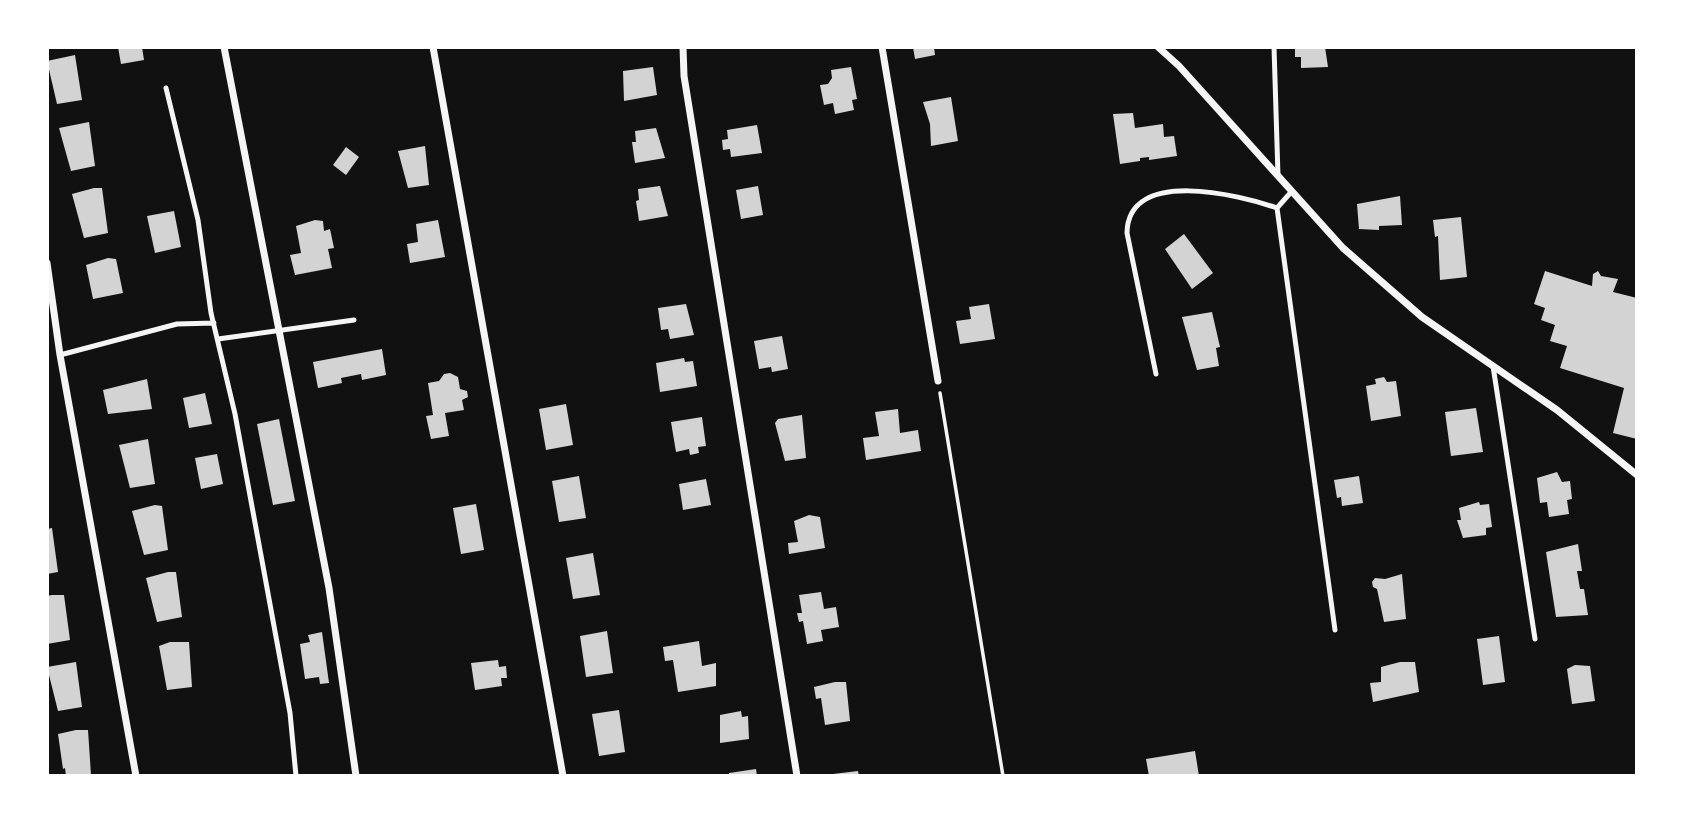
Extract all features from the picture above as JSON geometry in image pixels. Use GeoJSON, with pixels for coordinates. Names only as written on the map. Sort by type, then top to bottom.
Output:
{"type":"FeatureCollection","features":[{"type":"Feature","properties":{"kind":"street"},"geometry":{"type":"LineString","coordinates":[[224,47],[329,588],[356,776]]}},
{"type":"Feature","properties":{"kind":"street"},"geometry":{"type":"LineString","coordinates":[[433,47],[562,776]]}},
{"type":"Feature","properties":{"kind":"street"},"geometry":{"type":"LineString","coordinates":[[683,47],[684,76],[719,307],[797,776]]}},
{"type":"Feature","properties":{"kind":"street"},"geometry":{"type":"LineString","coordinates":[[882,47],[938,381]]}},
{"type":"Feature","properties":{"kind":"street"},"geometry":{"type":"LineString","coordinates":[[1158,47],[1179,66],[1343,248],[1422,317],[1557,410],[1637,475]]}},
{"type":"Feature","properties":{"kind":"street"},"geometry":{"type":"LineString","coordinates":[[47,263],[60,355],[136,776]]}},
{"type":"Feature","properties":{"kind":"lane"},"geometry":{"type":"LineString","coordinates":[[1274,47],[1278,176]]}},
{"type":"Feature","properties":{"kind":"lane"},"geometry":{"type":"LineString","coordinates":[[166,88],[198,220],[214,323],[290,713],[296,776]]}},
{"type":"Feature","properties":{"kind":"lane"},"geometry":{"type":"LineString","coordinates":[[1156,374],[1127,233],[1129,216],[1135,207],[1143,200],[1168,192],[1194,189],[1277,208]]}},
{"type":"Feature","properties":{"kind":"lane"},"geometry":{"type":"LineString","coordinates":[[1292,191],[1284,196],[1277,208],[1335,630]]}},
{"type":"Feature","properties":{"kind":"lane"},"geometry":{"type":"LineString","coordinates":[[218,339],[354,320]]}},
{"type":"Feature","properties":{"kind":"lane"},"geometry":{"type":"LineString","coordinates":[[60,355],[177,324],[214,323]]}},
{"type":"Feature","properties":{"kind":"lane"},"geometry":{"type":"LineString","coordinates":[[1493,365],[1535,639]]}},
{"type":"Feature","properties":{"kind":"path"},"geometry":{"type":"LineString","coordinates":[[938,381],[1003,776]]}},
{"type":"Feature","properties":{"kind":"building"},"geometry":{"type":"Polygon","coordinates":[[[118,47],[142,47],[144,60],[121,64],[118,47]]]}},
{"type":"Feature","properties":{"kind":"building"},"geometry":{"type":"Polygon","coordinates":[[[913,47],[934,47],[935,55],[915,59],[913,47]]]}},
{"type":"Feature","properties":{"kind":"building"},"geometry":{"type":"Polygon","coordinates":[[[1295,47],[1325,47],[1328,67],[1301,68],[1301,57],[1295,57],[1295,47]]]}},
{"type":"Feature","properties":{"kind":"building"},"geometry":{"type":"Polygon","coordinates":[[[75,55],[82,100],[57,104],[47,61],[75,55]]]}},
{"type":"Feature","properties":{"kind":"building"},"geometry":{"type":"Polygon","coordinates":[[[653,67],[657,95],[624,101],[623,71],[653,67]]]}},
{"type":"Feature","properties":{"kind":"building"},"geometry":{"type":"Polygon","coordinates":[[[851,67],[857,99],[852,100],[854,110],[835,114],[833,103],[824,105],[820,85],[828,84],[832,78],[831,70],[851,67]]]}},
{"type":"Feature","properties":{"kind":"building"},"geometry":{"type":"Polygon","coordinates":[[[951,97],[958,141],[931,146],[930,124],[923,102],[951,97]]]}},
{"type":"Feature","properties":{"kind":"building"},"geometry":{"type":"Polygon","coordinates":[[[1133,113],[1135,128],[1163,124],[1164,137],[1174,136],[1177,156],[1149,160],[1149,157],[1140,158],[1140,161],[1120,164],[1113,114],[1133,113]]]}},
{"type":"Feature","properties":{"kind":"building"},"geometry":{"type":"Polygon","coordinates":[[[89,122],[95,166],[71,171],[59,128],[89,122]]]}},
{"type":"Feature","properties":{"kind":"building"},"geometry":{"type":"Polygon","coordinates":[[[757,125],[762,153],[731,157],[730,149],[723,150],[722,140],[728,139],[727,130],[757,125]]]}},
{"type":"Feature","properties":{"kind":"building"},"geometry":{"type":"Polygon","coordinates":[[[656,128],[665,158],[635,163],[632,142],[636,142],[635,131],[656,128]]]}},
{"type":"Feature","properties":{"kind":"building"},"geometry":{"type":"Polygon","coordinates":[[[425,146],[429,185],[408,188],[398,151],[425,146]]]}},
{"type":"Feature","properties":{"kind":"building"},"geometry":{"type":"Polygon","coordinates":[[[346,147],[359,157],[346,175],[333,165],[346,147]]]}},
{"type":"Feature","properties":{"kind":"building"},"geometry":{"type":"Polygon","coordinates":[[[660,186],[668,216],[639,221],[636,201],[639,200],[638,189],[660,186]]]}},
{"type":"Feature","properties":{"kind":"building"},"geometry":{"type":"Polygon","coordinates":[[[758,186],[763,215],[741,219],[736,190],[758,186]]]}},
{"type":"Feature","properties":{"kind":"building"},"geometry":{"type":"Polygon","coordinates":[[[102,188],[108,233],[84,238],[72,194],[102,188]]]}},
{"type":"Feature","properties":{"kind":"building"},"geometry":{"type":"Polygon","coordinates":[[[1400,196],[1402,225],[1379,226],[1379,230],[1359,229],[1357,204],[1400,196]]]}},
{"type":"Feature","properties":{"kind":"building"},"geometry":{"type":"Polygon","coordinates":[[[174,211],[181,247],[155,253],[147,216],[174,211]]]}},
{"type":"Feature","properties":{"kind":"building"},"geometry":{"type":"Polygon","coordinates":[[[1461,217],[1467,277],[1440,280],[1438,236],[1435,237],[1433,220],[1461,217]]]}},
{"type":"Feature","properties":{"kind":"building"},"geometry":{"type":"Polygon","coordinates":[[[315,220],[323,221],[324,231],[330,229],[334,248],[328,249],[332,268],[295,275],[290,255],[301,253],[296,226],[315,220]]]}},
{"type":"Feature","properties":{"kind":"building"},"geometry":{"type":"Polygon","coordinates":[[[438,220],[445,257],[410,263],[407,244],[418,242],[416,224],[438,220]]]}},
{"type":"Feature","properties":{"kind":"building"},"geometry":{"type":"Polygon","coordinates":[[[1184,234],[1213,273],[1192,289],[1165,249],[1184,234]]]}},
{"type":"Feature","properties":{"kind":"building"},"geometry":{"type":"Polygon","coordinates":[[[108,258],[116,259],[123,293],[93,299],[86,265],[108,258]]]}},
{"type":"Feature","properties":{"kind":"building"},"geometry":{"type":"Polygon","coordinates":[[[1545,271],[1592,286],[1593,274],[1598,271],[1601,276],[1618,279],[1613,292],[1637,298],[1637,439],[1613,433],[1624,388],[1560,368],[1567,346],[1550,341],[1555,325],[1541,320],[1545,308],[1534,304],[1545,271]]]}},
{"type":"Feature","properties":{"kind":"building"},"geometry":{"type":"Polygon","coordinates":[[[686,304],[694,335],[670,339],[668,329],[661,330],[658,308],[686,304]]]}},
{"type":"Feature","properties":{"kind":"building"},"geometry":{"type":"Polygon","coordinates":[[[989,304],[995,339],[960,344],[956,321],[971,319],[969,307],[989,304]]]}},
{"type":"Feature","properties":{"kind":"building"},"geometry":{"type":"Polygon","coordinates":[[[1212,312],[1220,347],[1216,348],[1219,366],[1197,370],[1182,317],[1212,312]]]}},
{"type":"Feature","properties":{"kind":"building"},"geometry":{"type":"Polygon","coordinates":[[[782,336],[788,369],[772,372],[771,367],[759,369],[754,341],[782,336]]]}},
{"type":"Feature","properties":{"kind":"building"},"geometry":{"type":"Polygon","coordinates":[[[382,349],[386,375],[362,380],[361,374],[341,378],[342,383],[318,388],[313,362],[382,349]]]}},
{"type":"Feature","properties":{"kind":"building"},"geometry":{"type":"Polygon","coordinates":[[[684,358],[685,362],[693,361],[697,386],[660,392],[656,363],[684,358]]]}},
{"type":"Feature","properties":{"kind":"building"},"geometry":{"type":"Polygon","coordinates":[[[450,373],[458,377],[460,389],[467,391],[468,397],[462,400],[464,410],[445,413],[449,436],[431,439],[426,416],[433,415],[428,383],[439,381],[444,374],[450,373]]]}},
{"type":"Feature","properties":{"kind":"building"},"geometry":{"type":"Polygon","coordinates":[[[1384,377],[1387,382],[1396,381],[1401,416],[1371,421],[1366,386],[1376,384],[1375,379],[1384,377]]]}},
{"type":"Feature","properties":{"kind":"building"},"geometry":{"type":"Polygon","coordinates":[[[147,379],[152,409],[108,414],[103,390],[147,379]]]}},
{"type":"Feature","properties":{"kind":"building"},"geometry":{"type":"Polygon","coordinates":[[[205,393],[212,424],[189,428],[183,398],[205,393]]]}},
{"type":"Feature","properties":{"kind":"building"},"geometry":{"type":"Polygon","coordinates":[[[566,404],[573,445],[546,450],[539,409],[566,404]]]}},
{"type":"Feature","properties":{"kind":"building"},"geometry":{"type":"Polygon","coordinates":[[[1476,408],[1483,452],[1451,456],[1445,412],[1476,408]]]}},
{"type":"Feature","properties":{"kind":"building"},"geometry":{"type":"Polygon","coordinates":[[[898,409],[900,433],[918,430],[921,451],[866,460],[863,438],[879,436],[875,412],[898,409]]]}},
{"type":"Feature","properties":{"kind":"building"},"geometry":{"type":"Polygon","coordinates":[[[802,415],[806,458],[785,461],[775,423],[778,419],[802,415]]]}},
{"type":"Feature","properties":{"kind":"building"},"geometry":{"type":"Polygon","coordinates":[[[702,417],[706,446],[698,447],[699,453],[690,455],[689,449],[676,452],[671,422],[702,417]]]}},
{"type":"Feature","properties":{"kind":"building"},"geometry":{"type":"Polygon","coordinates":[[[279,419],[295,501],[273,505],[257,424],[279,419]]]}},
{"type":"Feature","properties":{"kind":"building"},"geometry":{"type":"Polygon","coordinates":[[[148,439],[155,484],[130,488],[119,445],[148,439]]]}},
{"type":"Feature","properties":{"kind":"building"},"geometry":{"type":"Polygon","coordinates":[[[217,454],[223,484],[201,489],[195,458],[217,454]]]}},
{"type":"Feature","properties":{"kind":"building"},"geometry":{"type":"Polygon","coordinates":[[[1557,472],[1562,482],[1570,481],[1572,499],[1567,500],[1569,514],[1549,517],[1547,502],[1540,503],[1537,478],[1557,472]]]}},
{"type":"Feature","properties":{"kind":"building"},"geometry":{"type":"Polygon","coordinates":[[[579,476],[586,518],[559,522],[552,481],[579,476]]]}},
{"type":"Feature","properties":{"kind":"building"},"geometry":{"type":"Polygon","coordinates":[[[1359,476],[1363,503],[1342,506],[1341,497],[1337,498],[1334,480],[1359,476]]]}},
{"type":"Feature","properties":{"kind":"building"},"geometry":{"type":"Polygon","coordinates":[[[706,479],[711,505],[683,510],[679,484],[706,479]]]}},
{"type":"Feature","properties":{"kind":"building"},"geometry":{"type":"Polygon","coordinates":[[[1479,502],[1480,505],[1489,504],[1492,527],[1486,528],[1486,535],[1463,538],[1457,520],[1461,520],[1459,508],[1479,502]]]}},
{"type":"Feature","properties":{"kind":"building"},"geometry":{"type":"Polygon","coordinates":[[[476,504],[484,550],[461,554],[453,508],[476,504]]]}},
{"type":"Feature","properties":{"kind":"building"},"geometry":{"type":"Polygon","coordinates":[[[155,505],[162,506],[168,550],[144,555],[132,511],[155,505]]]}},
{"type":"Feature","properties":{"kind":"building"},"geometry":{"type":"Polygon","coordinates":[[[809,515],[820,517],[825,548],[789,554],[788,543],[798,542],[794,521],[809,515]]]}},
{"type":"Feature","properties":{"kind":"building"},"geometry":{"type":"Polygon","coordinates":[[[52,528],[58,572],[47,574],[47,529],[52,528]]]}},
{"type":"Feature","properties":{"kind":"building"},"geometry":{"type":"Polygon","coordinates":[[[1578,544],[1582,571],[1577,571],[1580,589],[1584,589],[1588,615],[1556,617],[1546,552],[1578,544]]]}},
{"type":"Feature","properties":{"kind":"building"},"geometry":{"type":"Polygon","coordinates":[[[593,553],[600,595],[573,599],[566,558],[593,553]]]}},
{"type":"Feature","properties":{"kind":"building"},"geometry":{"type":"Polygon","coordinates":[[[176,572],[182,617],[157,622],[146,578],[176,572]]]}},
{"type":"Feature","properties":{"kind":"building"},"geometry":{"type":"Polygon","coordinates":[[[1402,574],[1406,619],[1384,622],[1377,589],[1372,582],[1375,578],[1385,579],[1402,574]]]}},
{"type":"Feature","properties":{"kind":"building"},"geometry":{"type":"Polygon","coordinates":[[[821,592],[824,609],[836,607],[839,627],[821,630],[823,641],[807,644],[803,621],[799,622],[797,613],[802,613],[799,595],[821,592]]]}},
{"type":"Feature","properties":{"kind":"building"},"geometry":{"type":"Polygon","coordinates":[[[64,595],[70,640],[47,644],[47,596],[64,595]]]}},
{"type":"Feature","properties":{"kind":"building"},"geometry":{"type":"Polygon","coordinates":[[[607,631],[613,673],[586,677],[580,636],[607,631]]]}},
{"type":"Feature","properties":{"kind":"building"},"geometry":{"type":"Polygon","coordinates":[[[322,632],[329,683],[320,684],[319,677],[305,679],[300,644],[310,642],[308,635],[322,632]]]}},
{"type":"Feature","properties":{"kind":"building"},"geometry":{"type":"Polygon","coordinates":[[[1499,636],[1505,682],[1483,685],[1477,639],[1499,636]]]}},
{"type":"Feature","properties":{"kind":"building"},"geometry":{"type":"Polygon","coordinates":[[[699,641],[702,666],[716,663],[716,686],[678,692],[673,660],[665,661],[663,647],[699,641]]]}},
{"type":"Feature","properties":{"kind":"building"},"geometry":{"type":"Polygon","coordinates":[[[170,642],[189,642],[192,687],[167,690],[159,646],[170,642]]]}},
{"type":"Feature","properties":{"kind":"building"},"geometry":{"type":"Polygon","coordinates":[[[498,660],[499,667],[506,666],[507,678],[501,678],[502,686],[475,690],[471,663],[498,660]]]}},
{"type":"Feature","properties":{"kind":"building"},"geometry":{"type":"Polygon","coordinates":[[[76,662],[82,707],[58,711],[47,667],[76,662]]]}},
{"type":"Feature","properties":{"kind":"building"},"geometry":{"type":"Polygon","coordinates":[[[1400,662],[1415,662],[1419,692],[1373,702],[1370,683],[1381,682],[1381,667],[1400,662]]]}},
{"type":"Feature","properties":{"kind":"building"},"geometry":{"type":"Polygon","coordinates":[[[1575,665],[1590,666],[1595,701],[1572,704],[1567,669],[1575,665]]]}},
{"type":"Feature","properties":{"kind":"building"},"geometry":{"type":"Polygon","coordinates":[[[846,682],[850,721],[825,725],[821,698],[816,699],[814,687],[846,682]]]}},
{"type":"Feature","properties":{"kind":"building"},"geometry":{"type":"Polygon","coordinates":[[[619,710],[625,752],[599,756],[592,714],[619,710]]]}},
{"type":"Feature","properties":{"kind":"building"},"geometry":{"type":"Polygon","coordinates":[[[741,711],[742,717],[748,716],[749,739],[720,743],[720,715],[741,711]]]}},
{"type":"Feature","properties":{"kind":"building"},"geometry":{"type":"Polygon","coordinates":[[[88,730],[91,775],[66,776],[65,768],[63,769],[58,734],[88,730]]]}},
{"type":"Feature","properties":{"kind":"building"},"geometry":{"type":"Polygon","coordinates":[[[1195,751],[1199,776],[1149,776],[1146,759],[1195,751]]]}},
{"type":"Feature","properties":{"kind":"building"},"geometry":{"type":"Polygon","coordinates":[[[756,769],[757,776],[729,776],[729,773],[756,769]]]}},
{"type":"Feature","properties":{"kind":"building"},"geometry":{"type":"Polygon","coordinates":[[[858,771],[859,776],[833,776],[833,774],[858,771]]]}}]}
